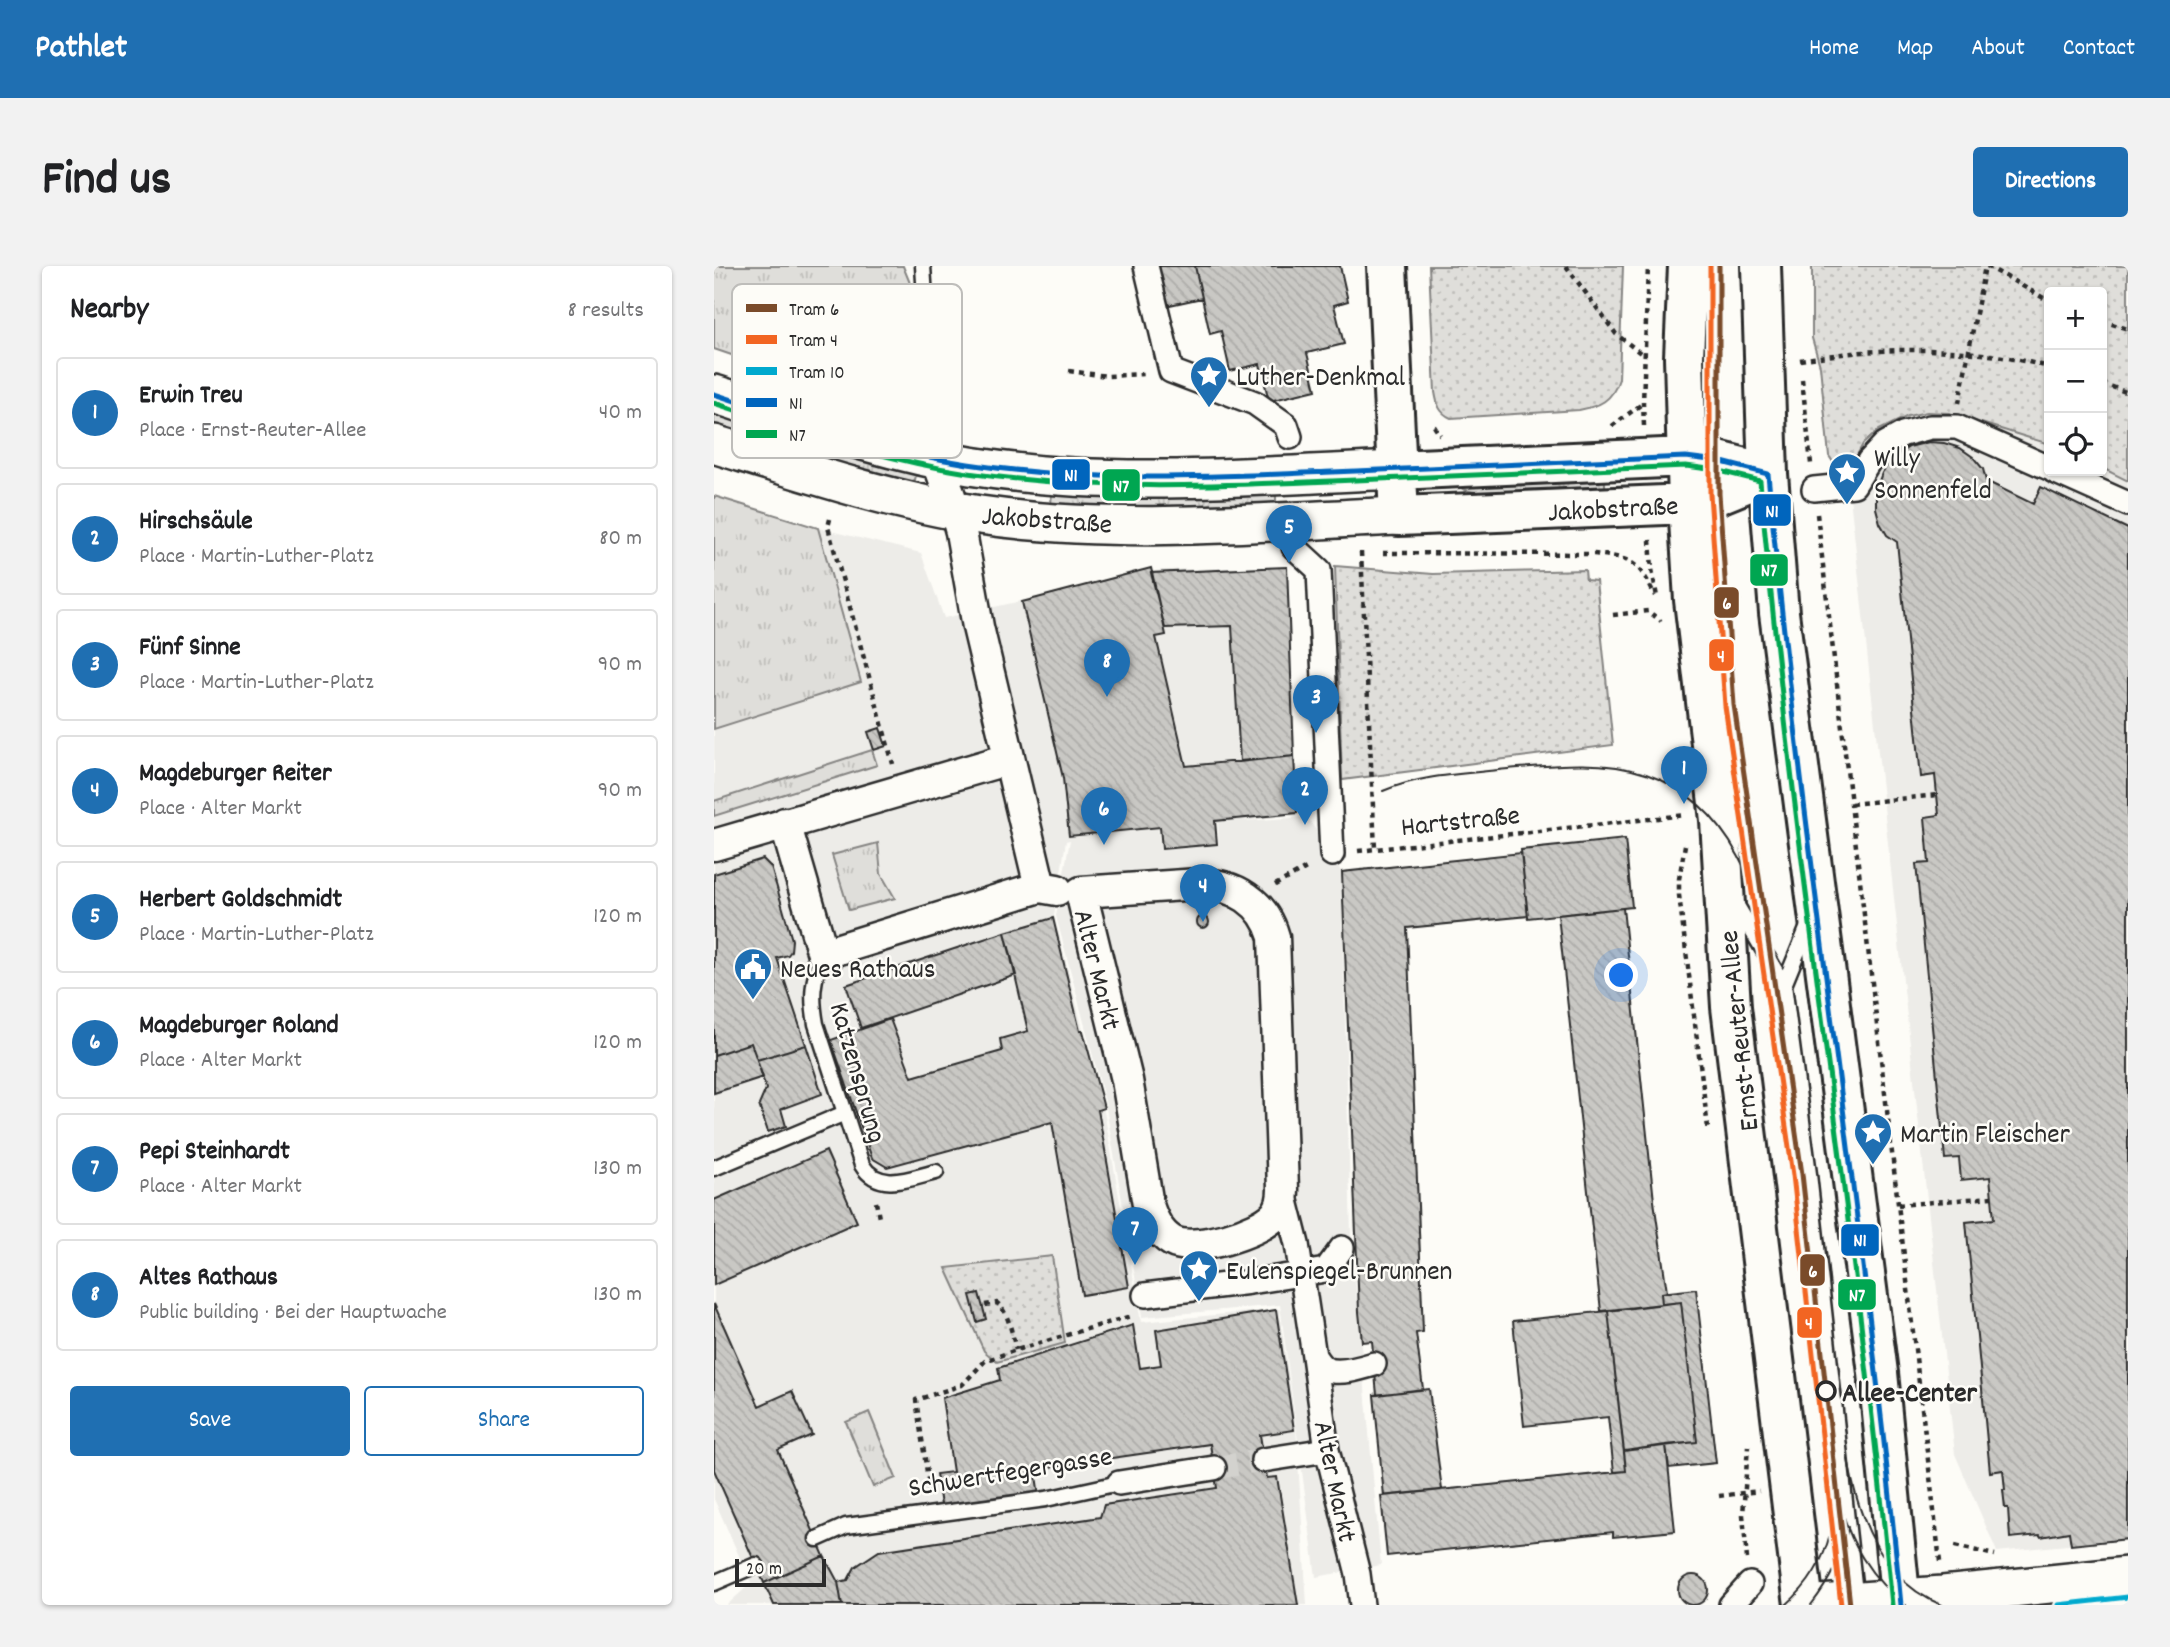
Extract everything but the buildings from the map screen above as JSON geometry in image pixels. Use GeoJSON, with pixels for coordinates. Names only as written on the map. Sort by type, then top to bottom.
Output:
{"type":"FeatureCollection","features":[{"type":"Feature","properties":{"kind":"main road"},"geometry":{"type":"LineString","coordinates":[[1387,266],[1399,516]]}},
{"type":"Feature","properties":{"kind":"main road","name":"Ernst-Reuter-Allee"},"geometry":{"type":"LineString","coordinates":[[1688,266],[1684,357],[1688,504],[1675,608],[1720,820],[1731,1007],[1805,1605]]}},
{"type":"Feature","properties":{"kind":"main road"},"geometry":{"type":"LineString","coordinates":[[1761,266],[1768,474],[1778,596],[1878,1373],[1901,1601]]}},
{"type":"Feature","properties":{"kind":"main road","name":"Jakobstraße"},"geometry":{"type":"LineString","coordinates":[[1396,470],[1686,457],[1718,461],[1768,474]]}},
{"type":"Feature","properties":{"kind":"main road","name":"Jakobstraße"},"geometry":{"type":"LineString","coordinates":[[1399,516],[1688,504],[1719,495],[1768,474]]}},
{"type":"Feature","properties":{"kind":"street"},"geometry":{"type":"LineString","coordinates":[[1146,266],[1171,371],[1255,404],[1286,425],[1290,437]]}},
{"type":"Feature","properties":{"kind":"street","name":"Jakobstraße"},"geometry":{"type":"LineString","coordinates":[[714,394],[732,400]]}},
{"type":"Feature","properties":{"kind":"street"},"geometry":{"type":"LineString","coordinates":[[1814,489],[1854,485],[1869,461],[1885,444],[1903,433],[1930,426],[1957,427],[2044,466]]}},
{"type":"Feature","properties":{"kind":"street","name":"Jakobstraße"},"geometry":{"type":"LineString","coordinates":[[714,444],[732,450]]}},
{"type":"Feature","properties":{"kind":"street","name":"Jakobstraße"},"geometry":{"type":"LineString","coordinates":[[760,458],[841,483],[955,510],[1044,521],[1158,525],[1399,516]]}},
{"type":"Feature","properties":{"kind":"street","name":"Jakobstraße"},"geometry":{"type":"LineString","coordinates":[[933,458],[1002,470],[1120,478],[1396,470]]}},
{"type":"Feature","properties":{"kind":"street","name":"Jakobstraße"},"geometry":{"type":"LineString","coordinates":[[937,459],[955,510]]}},
{"type":"Feature","properties":{"kind":"street"},"geometry":{"type":"LineString","coordinates":[[2065,476],[2128,504]]}},
{"type":"Feature","properties":{"kind":"street"},"geometry":{"type":"LineString","coordinates":[[955,510],[978,627],[1040,887]]}},
{"type":"Feature","properties":{"kind":"street"},"geometry":{"type":"LineString","coordinates":[[1294,547],[1319,570],[1332,855]]}},
{"type":"Feature","properties":{"kind":"street"},"geometry":{"type":"LineString","coordinates":[[714,845],[1009,759]]}},
{"type":"Feature","properties":{"kind":"street"},"geometry":{"type":"LineString","coordinates":[[785,823],[823,954],[1040,887],[1081,892]]}},
{"type":"Feature","properties":{"kind":"street","name":"Alter Markt"},"geometry":{"type":"LineString","coordinates":[[1283,1189],[1280,1205],[1274,1216],[1261,1226],[1238,1236],[1186,1244],[1173,1241],[1157,1226],[1148,1205],[1127,1080],[1081,892],[1204,884],[1228,888],[1250,899],[1266,917],[1275,944],[1283,1189],[1302,1274],[1326,1450],[1357,1574],[1362,1605]]}},
{"type":"Feature","properties":{"kind":"street"},"geometry":{"type":"LineString","coordinates":[[1145,1294],[1326,1270],[1342,1248]]}},
{"type":"Feature","properties":{"kind":"street"},"geometry":{"type":"LineString","coordinates":[[1314,1356],[1319,1364],[1328,1370],[1360,1368],[1374,1364]]}},
{"type":"Feature","properties":{"kind":"street"},"geometry":{"type":"LineString","coordinates":[[1264,1460],[1326,1450]]}},
{"type":"Feature","properties":{"kind":"street","name":"Schwertfegergasse"},"geometry":{"type":"LineString","coordinates":[[1119,1483],[1214,1468]]}},
{"type":"Feature","properties":{"kind":"street"},"geometry":{"type":"LineString","coordinates":[[1805,1605],[1901,1601],[2128,1576]]}},
{"type":"Feature","properties":{"kind":"street"},"geometry":{"type":"LineString","coordinates":[[1731,1605],[1750,1584]]}},
{"type":"Feature","properties":{"kind":"lane","name":"Jakobstraße"},"geometry":{"type":"LineString","coordinates":[[923,266],[924,284]]}},
{"type":"Feature","properties":{"kind":"lane"},"geometry":{"type":"LineString","coordinates":[[1723,882],[1784,985],[1809,1174],[1856,1603]]}},
{"type":"Feature","properties":{"kind":"lane"},"geometry":{"type":"LineString","coordinates":[[1784,985],[1816,905]]}},
{"type":"Feature","properties":{"kind":"lane","name":"Katzensprung"},"geometry":{"type":"LineString","coordinates":[[823,954],[813,981],[816,1024],[862,1165],[871,1177],[879,1181],[891,1182],[936,1172]]}},
{"type":"Feature","properties":{"kind":"lane"},"geometry":{"type":"LineString","coordinates":[[714,1168],[845,1113]]}},
{"type":"Feature","properties":{"kind":"lane","name":"Schwertfegergasse"},"geometry":{"type":"LineString","coordinates":[[817,1539],[846,1526],[1046,1499],[1119,1483]]}},
{"type":"Feature","properties":{"kind":"lane"},"geometry":{"type":"LineString","coordinates":[[714,1583],[756,1565]]}},
{"type":"Feature","properties":{"kind":"path"},"geometry":{"type":"LineString","coordinates":[[1566,266],[1616,334],[1644,355]]}},
{"type":"Feature","properties":{"kind":"path"},"geometry":{"type":"LineString","coordinates":[[1643,403],[1647,266]]}},
{"type":"Feature","properties":{"kind":"path"},"geometry":{"type":"LineString","coordinates":[[1957,427],[1967,352],[1986,266],[2044,298]]}},
{"type":"Feature","properties":{"kind":"path"},"geometry":{"type":"LineString","coordinates":[[2107,323],[2128,329]]}},
{"type":"Feature","properties":{"kind":"path"},"geometry":{"type":"LineString","coordinates":[[1800,360],[1841,353],[1925,349],[1967,352],[2044,366]]}},
{"type":"Feature","properties":{"kind":"path"},"geometry":{"type":"LineString","coordinates":[[1069,371],[1107,376],[1171,371]]}},
{"type":"Feature","properties":{"kind":"path"},"geometry":{"type":"LineString","coordinates":[[2107,385],[2128,393]]}},
{"type":"Feature","properties":{"kind":"path"},"geometry":{"type":"LineString","coordinates":[[830,519],[828,527],[894,769]]}},
{"type":"Feature","properties":{"kind":"path"},"geometry":{"type":"LineString","coordinates":[[1361,552],[1375,849]]}},
{"type":"Feature","properties":{"kind":"path"},"geometry":{"type":"LineString","coordinates":[[1406,553],[1594,554],[1620,557],[1635,563],[1647,581],[1675,608]]}},
{"type":"Feature","properties":{"kind":"path"},"geometry":{"type":"LineString","coordinates":[[1651,558],[1675,608]]}},
{"type":"Feature","properties":{"kind":"path"},"geometry":{"type":"LineString","coordinates":[[1826,592],[1940,1572]]}},
{"type":"Feature","properties":{"kind":"path"},"geometry":{"type":"LineString","coordinates":[[1613,615],[1648,611],[1662,621],[1675,608],[1778,596]]}},
{"type":"Feature","properties":{"kind":"path"},"geometry":{"type":"LineString","coordinates":[[1817,610],[1828,608]]}},
{"type":"Feature","properties":{"kind":"path"},"geometry":{"type":"LineString","coordinates":[[1851,804],[1937,795]]}},
{"type":"Feature","properties":{"kind":"path","name":"Hartstraße"},"geometry":{"type":"LineString","coordinates":[[1250,899],[1332,855],[1685,815]]}},
{"type":"Feature","properties":{"kind":"path"},"geometry":{"type":"LineString","coordinates":[[1898,1205],[1992,1197]]}},
{"type":"Feature","properties":{"kind":"path"},"geometry":{"type":"LineString","coordinates":[[934,1514],[916,1400],[962,1385],[985,1361],[1141,1312],[1145,1294]]}},
{"type":"Feature","properties":{"kind":"path"},"geometry":{"type":"LineString","coordinates":[[985,1305],[997,1303],[1001,1306],[1009,1322],[1016,1350]]}},
{"type":"Feature","properties":{"kind":"path"},"geometry":{"type":"LineString","coordinates":[[1746,1476],[1744,1523],[1750,1584]]}},
{"type":"Feature","properties":{"kind":"path"},"geometry":{"type":"LineString","coordinates":[[1719,1496],[1764,1490]]}},
{"type":"Feature","properties":{"kind":"shaded area","name":"Allee-Center"},"geometry":{"type":"Polygon","coordinates":[[[1946,415],[2044,439],[2044,476],[2107,476],[2107,456],[2128,469],[2128,1539],[1997,1552],[1955,1454],[1850,497],[1868,446],[1892,426],[1946,415]]]}},
{"type":"Feature","properties":{"kind":"shaded area"},"geometry":{"type":"Polygon","coordinates":[[[818,528],[921,553],[944,618],[1162,570],[1288,566],[1298,814],[1241,821],[1307,817],[1341,872],[1351,1234],[1381,1565],[1316,1577],[1280,1305],[1142,1317],[1105,1102],[1056,916],[1070,840],[1066,841],[1054,916],[1104,1111],[1141,1322],[1279,1309],[1296,1428],[1307,1605],[727,1605],[751,1583],[714,1499],[714,729],[861,682],[818,528]],[[1218,823],[1158,830],[1161,850],[1219,845],[1218,823]]]}},
{"type":"Feature","properties":{"kind":"green space"},"geometry":{"type":"Polygon","coordinates":[[[714,266],[903,266],[910,284],[732,284],[732,355],[714,349],[714,266]]]}},
{"type":"Feature","properties":{"kind":"green space"},"geometry":{"type":"Polygon","coordinates":[[[1429,266],[1623,266],[1619,379],[1613,393],[1593,407],[1579,410],[1451,418],[1444,414],[1439,408],[1435,392],[1429,266]]]}},
{"type":"Feature","properties":{"kind":"green space"},"geometry":{"type":"Polygon","coordinates":[[[1812,266],[2128,266],[2128,481],[2107,470],[2107,287],[2044,287],[2044,442],[1949,413],[1927,412],[1908,416],[1879,430],[1863,444],[1854,461],[1847,467],[1835,465],[1829,456],[1820,366],[1812,338],[1812,266]]]}},
{"type":"Feature","properties":{"kind":"green space"},"geometry":{"type":"Polygon","coordinates":[[[714,412],[732,418],[732,432],[714,426],[714,412]]]}},
{"type":"Feature","properties":{"kind":"green space"},"geometry":{"type":"Polygon","coordinates":[[[819,458],[865,458],[913,472],[916,475],[915,480],[907,483],[819,458]]]}},
{"type":"Feature","properties":{"kind":"green space"},"geometry":{"type":"Polygon","coordinates":[[[1605,479],[1605,491],[1550,494],[1482,493],[1457,485],[1605,479]]]}},
{"type":"Feature","properties":{"kind":"green space"},"geometry":{"type":"Polygon","coordinates":[[[1052,492],[1276,492],[1276,504],[1079,506],[1051,504],[1052,492]]]}},
{"type":"Feature","properties":{"kind":"green space"},"geometry":{"type":"Polygon","coordinates":[[[714,496],[818,528],[861,682],[714,729],[714,496]]]}},
{"type":"Feature","properties":{"kind":"green space"},"geometry":{"type":"Polygon","coordinates":[[[1335,566],[1433,574],[1585,570],[1586,580],[1596,581],[1613,745],[1342,780],[1335,566]]]}},
{"type":"Feature","properties":{"kind":"green space"},"geometry":{"type":"Polygon","coordinates":[[[872,750],[877,765],[714,816],[714,801],[872,750]]]}},
{"type":"Feature","properties":{"kind":"green space"},"geometry":{"type":"Polygon","coordinates":[[[878,843],[881,874],[895,898],[849,910],[832,855],[878,843]]]}},
{"type":"Feature","properties":{"kind":"green space"},"geometry":{"type":"Polygon","coordinates":[[[1052,1256],[1065,1343],[997,1362],[984,1351],[946,1268],[1052,1256]]]}},
{"type":"Feature","properties":{"kind":"green space"},"geometry":{"type":"Polygon","coordinates":[[[869,1412],[896,1478],[873,1487],[846,1422],[869,1412]]]}},
{"type":"Feature","properties":{"kind":"tunnel"},"geometry":{"type":"LineString","coordinates":[[1214,1468],[1263,1460]]}},
{"type":"Feature","properties":{"kind":"tram line","name":"4"},"geometry":{"type":"LineString","coordinates":[[1710,266],[1710,494],[1725,706],[1793,1175],[1841,1605]]}},
{"type":"Feature","properties":{"kind":"tram line","name":"6"},"geometry":{"type":"LineString","coordinates":[[1719,266],[1719,494],[1734,705],[1802,1174],[1850,1605]]}},
{"type":"Feature","properties":{"kind":"tram line"},"geometry":{"type":"LineString","coordinates":[[1383,791],[1413,781],[1444,776],[1577,764],[1629,769],[1676,788],[1701,807],[1721,830],[1738,856],[1752,885],[1762,916],[1774,979]]}},
{"type":"Feature","properties":{"kind":"tram line"},"geometry":{"type":"LineString","coordinates":[[1786,1605],[1803,1588],[1815,1570],[1830,1533],[1835,1492],[1833,1448]]}},
{"type":"Feature","properties":{"kind":"tram line"},"geometry":{"type":"LineString","coordinates":[[1848,1459],[1858,1503],[1876,1546],[1903,1581],[1921,1595],[1942,1605]]}},
{"type":"Feature","properties":{"kind":"tram line"},"geometry":{"type":"LineString","coordinates":[[1840,1500],[1848,1530],[1863,1558],[1882,1584],[1906,1605]]}},
{"type":"Feature","properties":{"kind":"tram line"},"geometry":{"type":"LineString","coordinates":[[1811,1605],[1834,1568],[1848,1527]]}},
{"type":"Feature","properties":{"kind":"tram line","name":"10"},"geometry":{"type":"LineString","coordinates":[[2058,1605],[2128,1597]]}},
{"type":"Feature","properties":{"kind":"transit line","name":"N1"},"geometry":{"type":"LineString","coordinates":[[714,394],[732,400]]}},
{"type":"Feature","properties":{"kind":"transit line","name":"N7"},"geometry":{"type":"LineString","coordinates":[[714,403],[732,409]]}},
{"type":"Feature","properties":{"kind":"transit line","name":"N1"},"geometry":{"type":"LineString","coordinates":[[935,458],[1013,470],[1150,477],[1241,476],[1686,457],[1718,461],[1768,474],[1798,757],[1870,1322],[1901,1605]]}},
{"type":"Feature","properties":{"kind":"transit line","name":"N7"},"geometry":{"type":"LineString","coordinates":[[895,458],[968,473],[1014,479],[1105,485],[1241,484],[1686,466],[1760,481],[1790,762],[1861,1324],[1892,1605]]}},
{"type":"Feature","properties":{"kind":"place","name":"Luther-Denkmal"},"geometry":{"type":"Point","coordinates":[1209,409]}},
{"type":"Feature","properties":{"kind":"place","name":"Willy Sonnenfeld"},"geometry":{"type":"Point","coordinates":[1847,506]}},
{"type":"Feature","properties":{"kind":"place","name":"Herbert Goldschmidt"},"geometry":{"type":"Point","coordinates":[1289,563]}},
{"type":"Feature","properties":{"kind":"place","name":"Altes Rathaus"},"geometry":{"type":"Point","coordinates":[1107,697]}},
{"type":"Feature","properties":{"kind":"place","name":"Fünf Sinne"},"geometry":{"type":"Point","coordinates":[1316,733]}},
{"type":"Feature","properties":{"kind":"place","name":"Erwin Treu"},"geometry":{"type":"Point","coordinates":[1684,804]}},
{"type":"Feature","properties":{"kind":"place","name":"Hirschsäule"},"geometry":{"type":"Point","coordinates":[1305,825]}},
{"type":"Feature","properties":{"kind":"place","name":"Magdeburger Roland"},"geometry":{"type":"Point","coordinates":[1104,845]}},
{"type":"Feature","properties":{"kind":"place","name":"Magdeburger Reiter"},"geometry":{"type":"Point","coordinates":[1203,922]}},
{"type":"Feature","properties":{"kind":"place","name":"Neues Rathaus"},"geometry":{"type":"Point","coordinates":[753,1001]}},
{"type":"Feature","properties":{"kind":"place","name":"Martin Fleischer"},"geometry":{"type":"Point","coordinates":[1873,1166]}},
{"type":"Feature","properties":{"kind":"place","name":"Pepi Steinhardt"},"geometry":{"type":"Point","coordinates":[1135,1265]}},
{"type":"Feature","properties":{"kind":"place","name":"Eulenspiegel-Brunnen"},"geometry":{"type":"Point","coordinates":[1199,1303]}},
{"type":"Feature","properties":{"kind":"place","name":"Allee-Center"},"geometry":{"type":"Point","coordinates":[1826,1391]}}]}
